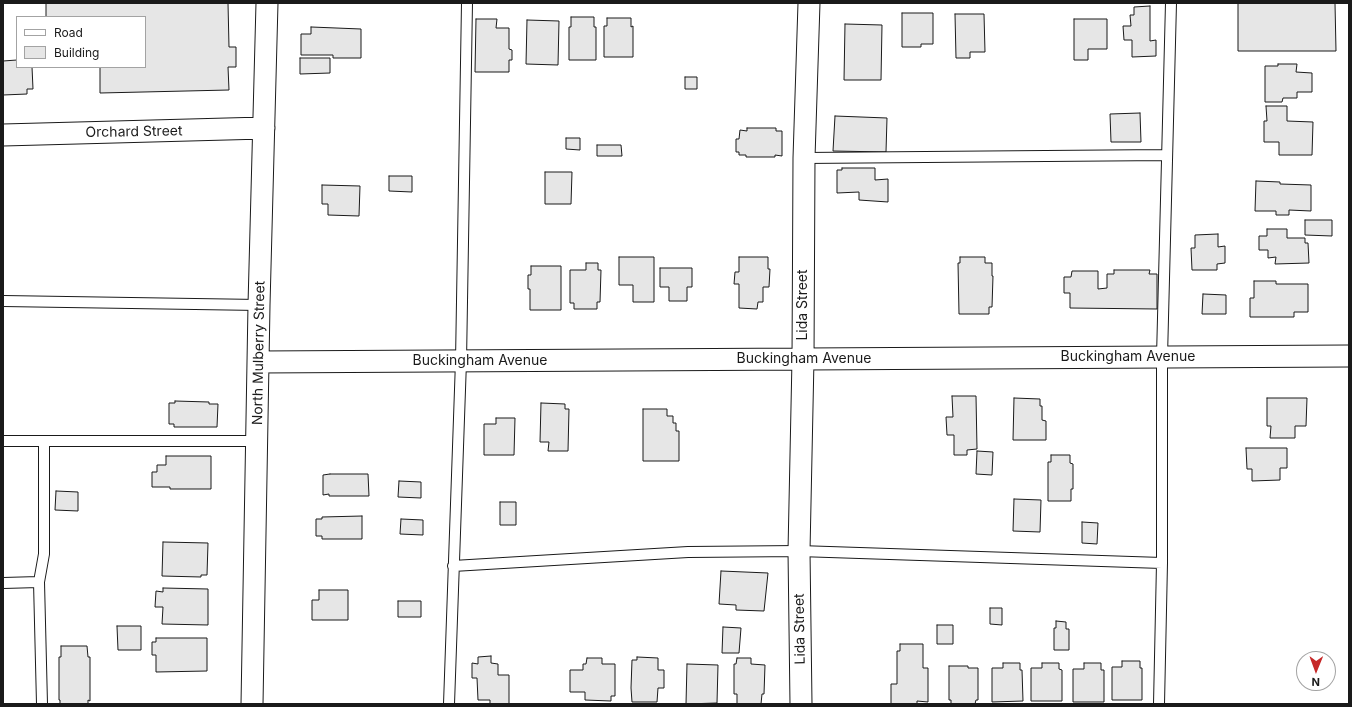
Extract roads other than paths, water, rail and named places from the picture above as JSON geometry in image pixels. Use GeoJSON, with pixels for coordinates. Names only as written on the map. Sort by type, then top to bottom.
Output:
{"type":"FeatureCollection","features":[{"type":"Feature","properties":{"kind":"street","name":"North Mulberry Street"},"geometry":{"type":"LineString","coordinates":[[252,704],[259,305],[267,3]]}},
{"type":"Feature","properties":{"kind":"street","name":"Lida Street"},"geometry":{"type":"LineString","coordinates":[[801,704],[799,551],[803,359],[804,158],[809,3]]}},
{"type":"Feature","properties":{"kind":"street","name":"Orchard Street"},"geometry":{"type":"LineString","coordinates":[[3,135],[264,128]]}},
{"type":"Feature","properties":{"kind":"street","name":"Buckingham Avenue"},"geometry":{"type":"LineString","coordinates":[[259,362],[1349,356]]}},
{"type":"Feature","properties":{"kind":"lane"},"geometry":{"type":"LineString","coordinates":[[449,704],[461,361],[467,3]]}},
{"type":"Feature","properties":{"kind":"lane"},"geometry":{"type":"LineString","coordinates":[[1159,704],[1162,563],[1162,357],[1171,3]]}},
{"type":"Feature","properties":{"kind":"lane"},"geometry":{"type":"LineString","coordinates":[[804,158],[1167,154]]}},
{"type":"Feature","properties":{"kind":"lane"},"geometry":{"type":"LineString","coordinates":[[3,301],[259,305]]}},
{"type":"Feature","properties":{"kind":"lane"},"geometry":{"type":"LineString","coordinates":[[3,441],[257,441]]}},
{"type":"Feature","properties":{"kind":"lane"},"geometry":{"type":"LineString","coordinates":[[42,704],[39,582],[44,554],[44,441]]}},
{"type":"Feature","properties":{"kind":"lane"},"geometry":{"type":"LineString","coordinates":[[453,566],[688,552],[799,551],[1162,563]]}},
{"type":"Feature","properties":{"kind":"lane"},"geometry":{"type":"LineString","coordinates":[[3,583],[39,582]]}}]}
